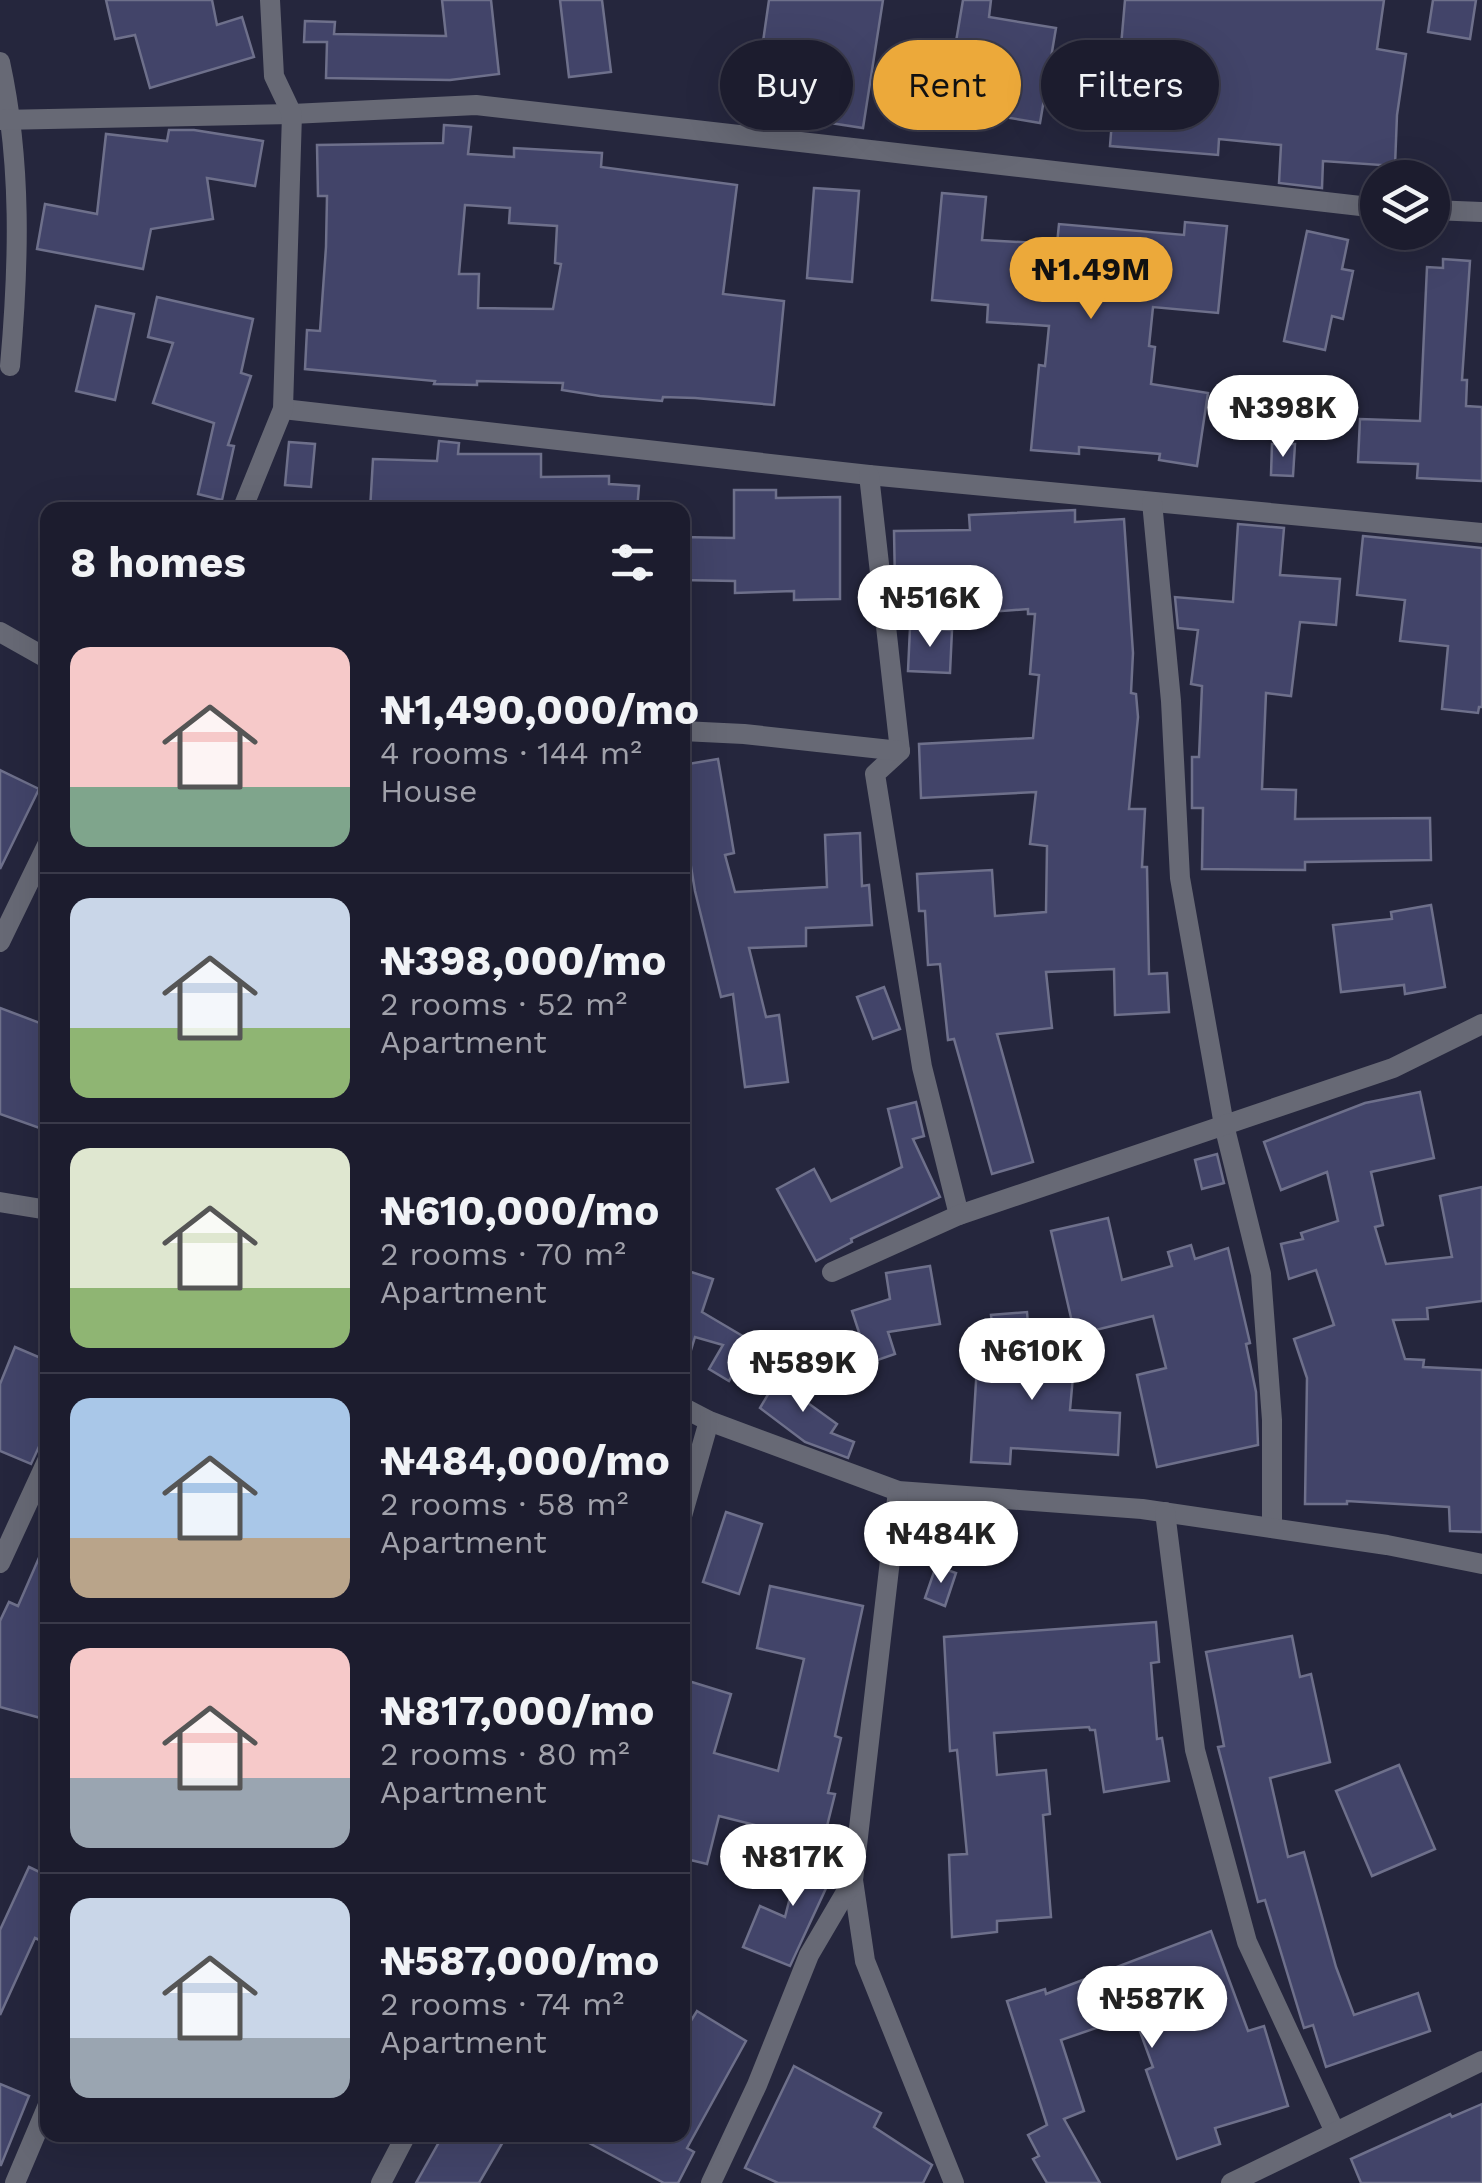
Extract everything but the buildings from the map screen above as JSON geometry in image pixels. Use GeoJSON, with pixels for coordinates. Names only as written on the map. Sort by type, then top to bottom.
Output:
{"type":"FeatureCollection","features":[{"type":"Feature","properties":{"kind":"street"},"geometry":{"type":"LineString","coordinates":[[245,502],[283,409],[292,114],[274,76],[270,0]]}},
{"type":"Feature","properties":{"kind":"street"},"geometry":{"type":"LineString","coordinates":[[0,62],[19,267],[10,366]]}},
{"type":"Feature","properties":{"kind":"street"},"geometry":{"type":"LineString","coordinates":[[6,119],[292,114],[476,105],[1360,206]]}},
{"type":"Feature","properties":{"kind":"street"},"geometry":{"type":"LineString","coordinates":[[1450,211],[1482,212]]}},
{"type":"Feature","properties":{"kind":"street"},"geometry":{"type":"LineString","coordinates":[[283,409],[869,475],[1482,533]]}},
{"type":"Feature","properties":{"kind":"street"},"geometry":{"type":"LineString","coordinates":[[869,475],[900,751]]}},
{"type":"Feature","properties":{"kind":"street"},"geometry":{"type":"LineString","coordinates":[[1152,502],[1171,701],[1180,878],[1224,1125],[1261,1274],[1272,1420],[1272,1528]]}},
{"type":"Feature","properties":{"kind":"street"},"geometry":{"type":"LineString","coordinates":[[0,632],[40,654]]}},
{"type":"Feature","properties":{"kind":"street"},"geometry":{"type":"LineString","coordinates":[[690,731],[900,751]]}},
{"type":"Feature","properties":{"kind":"street"},"geometry":{"type":"LineString","coordinates":[[900,751],[875,774],[922,1067],[959,1215]]}},
{"type":"Feature","properties":{"kind":"street"},"geometry":{"type":"LineString","coordinates":[[0,942],[40,859]]}},
{"type":"Feature","properties":{"kind":"street"},"geometry":{"type":"LineString","coordinates":[[832,1272],[959,1215],[1392,1068],[1482,1024]]}},
{"type":"Feature","properties":{"kind":"street"},"geometry":{"type":"LineString","coordinates":[[0,1202],[40,1209]]}},
{"type":"Feature","properties":{"kind":"street"},"geometry":{"type":"LineString","coordinates":[[690,1411],[898,1492],[1166,1512],[1482,1564]]}},
{"type":"Feature","properties":{"kind":"street"},"geometry":{"type":"LineString","coordinates":[[690,1488],[709,1421]]}},
{"type":"Feature","properties":{"kind":"street"},"geometry":{"type":"LineString","coordinates":[[0,1563],[40,1476]]}},
{"type":"Feature","properties":{"kind":"street"},"geometry":{"type":"LineString","coordinates":[[898,1492],[853,1880],[864,1962],[954,2183]]}},
{"type":"Feature","properties":{"kind":"street"},"geometry":{"type":"LineString","coordinates":[[1166,1512],[1195,1750],[1247,1942],[1335,2132]]}},
{"type":"Feature","properties":{"kind":"street"},"geometry":{"type":"LineString","coordinates":[[712,2183],[757,2085],[809,1954],[853,1880]]}},
{"type":"Feature","properties":{"kind":"street"},"geometry":{"type":"LineString","coordinates":[[1231,2183],[1482,2060]]}},
{"type":"Feature","properties":{"kind":"street"},"geometry":{"type":"LineString","coordinates":[[15,2183],[40,2124]]}},
{"type":"Feature","properties":{"kind":"street"},"geometry":{"type":"LineString","coordinates":[[381,2183],[402,2142]]}}]}
